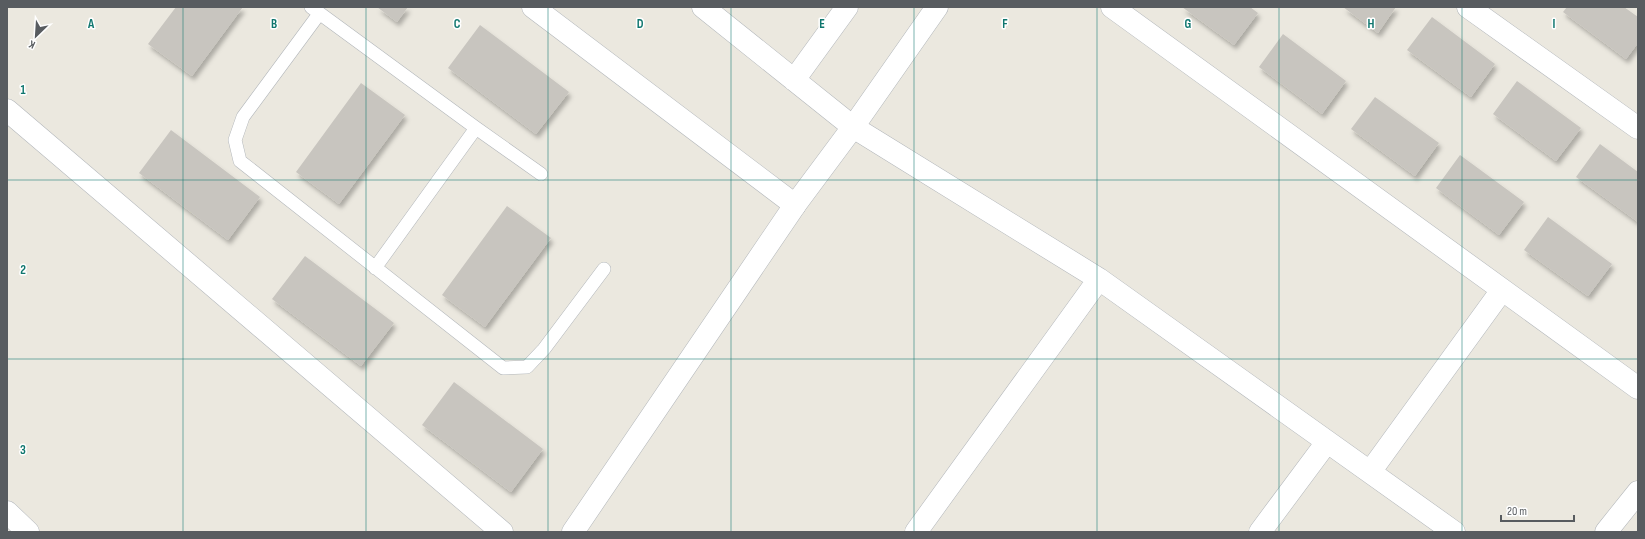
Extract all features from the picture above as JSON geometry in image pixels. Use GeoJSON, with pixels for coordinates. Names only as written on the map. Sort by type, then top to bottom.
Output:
{"type":"FeatureCollection","features":[{"type":"Feature","properties":{"kind":"street"},"geometry":{"type":"LineString","coordinates":[[533,7],[795,205]]}},
{"type":"Feature","properties":{"kind":"street"},"geometry":{"type":"LineString","coordinates":[[703,7],[853,128],[1099,279],[1454,532]]}},
{"type":"Feature","properties":{"kind":"street"},"geometry":{"type":"LineString","coordinates":[[794,80],[847,7]]}},
{"type":"Feature","properties":{"kind":"street"},"geometry":{"type":"LineString","coordinates":[[573,532],[795,205],[853,128],[937,7]]}},
{"type":"Feature","properties":{"kind":"street"},"geometry":{"type":"LineString","coordinates":[[1112,7],[1638,388]]}},
{"type":"Feature","properties":{"kind":"street"},"geometry":{"type":"LineString","coordinates":[[1468,7],[1638,128]]}},
{"type":"Feature","properties":{"kind":"street"},"geometry":{"type":"LineString","coordinates":[[7,110],[502,532]]}},
{"type":"Feature","properties":{"kind":"street"},"geometry":{"type":"LineString","coordinates":[[916,532],[1099,279]]}},
{"type":"Feature","properties":{"kind":"street"},"geometry":{"type":"LineString","coordinates":[[1370,472],[1502,290]]}},
{"type":"Feature","properties":{"kind":"street"},"geometry":{"type":"LineString","coordinates":[[1260,532],[1327,442]]}},
{"type":"Feature","properties":{"kind":"street"},"geometry":{"type":"LineString","coordinates":[[1606,532],[1638,492]]}},
{"type":"Feature","properties":{"kind":"lane"},"geometry":{"type":"LineString","coordinates":[[541,174],[315,10],[243,117],[235,140],[240,161],[503,368],[527,367],[544,349],[604,269]]}},
{"type":"Feature","properties":{"kind":"lane"},"geometry":{"type":"LineString","coordinates":[[375,268],[476,128]]}},
{"type":"Feature","properties":{"kind":"building"},"geometry":{"type":"Polygon","coordinates":[[[176,7],[243,7],[192,76],[148,44],[176,7]]]}},
{"type":"Feature","properties":{"kind":"building"},"geometry":{"type":"Polygon","coordinates":[[[377,7],[408,7],[397,22],[377,7]]]}},
{"type":"Feature","properties":{"kind":"building"},"geometry":{"type":"Polygon","coordinates":[[[1182,7],[1250,7],[1258,13],[1234,45],[1182,7]]]}},
{"type":"Feature","properties":{"kind":"building"},"geometry":{"type":"Polygon","coordinates":[[[1343,7],[1396,7],[1378,33],[1343,7]]]}},
{"type":"Feature","properties":{"kind":"building"},"geometry":{"type":"Polygon","coordinates":[[[1567,7],[1624,7],[1638,17],[1638,43],[1626,59],[1563,12],[1567,7]]]}},
{"type":"Feature","properties":{"kind":"building"},"geometry":{"type":"Polygon","coordinates":[[[1432,17],[1495,64],[1471,97],[1407,50],[1432,17]]]}},
{"type":"Feature","properties":{"kind":"building"},"geometry":{"type":"Polygon","coordinates":[[[480,25],[569,92],[536,134],[448,68],[480,25]]]}},
{"type":"Feature","properties":{"kind":"building"},"geometry":{"type":"Polygon","coordinates":[[[1283,34],[1346,81],[1322,114],[1259,67],[1283,34]]]}},
{"type":"Feature","properties":{"kind":"building"},"geometry":{"type":"Polygon","coordinates":[[[1517,81],[1581,128],[1556,161],[1493,114],[1517,81]]]}},
{"type":"Feature","properties":{"kind":"building"},"geometry":{"type":"Polygon","coordinates":[[[361,83],[405,115],[339,204],[296,172],[361,83]]]}},
{"type":"Feature","properties":{"kind":"building"},"geometry":{"type":"Polygon","coordinates":[[[1375,97],[1439,143],[1415,176],[1351,129],[1375,97]]]}},
{"type":"Feature","properties":{"kind":"building"},"geometry":{"type":"Polygon","coordinates":[[[171,130],[260,197],[228,240],[139,173],[171,130]]]}},
{"type":"Feature","properties":{"kind":"building"},"geometry":{"type":"Polygon","coordinates":[[[1600,144],[1638,172],[1638,222],[1576,177],[1600,144]]]}},
{"type":"Feature","properties":{"kind":"building"},"geometry":{"type":"Polygon","coordinates":[[[1460,155],[1524,202],[1499,235],[1436,188],[1460,155]]]}},
{"type":"Feature","properties":{"kind":"building"},"geometry":{"type":"Polygon","coordinates":[[[507,206],[551,238],[485,327],[442,295],[507,206]]]}},
{"type":"Feature","properties":{"kind":"building"},"geometry":{"type":"Polygon","coordinates":[[[1548,217],[1612,264],[1588,296],[1524,250],[1548,217]]]}},
{"type":"Feature","properties":{"kind":"building"},"geometry":{"type":"Polygon","coordinates":[[[305,256],[394,323],[361,366],[272,299],[305,256]]]}},
{"type":"Feature","properties":{"kind":"building"},"geometry":{"type":"Polygon","coordinates":[[[454,382],[543,449],[511,492],[422,425],[454,382]]]}}]}
